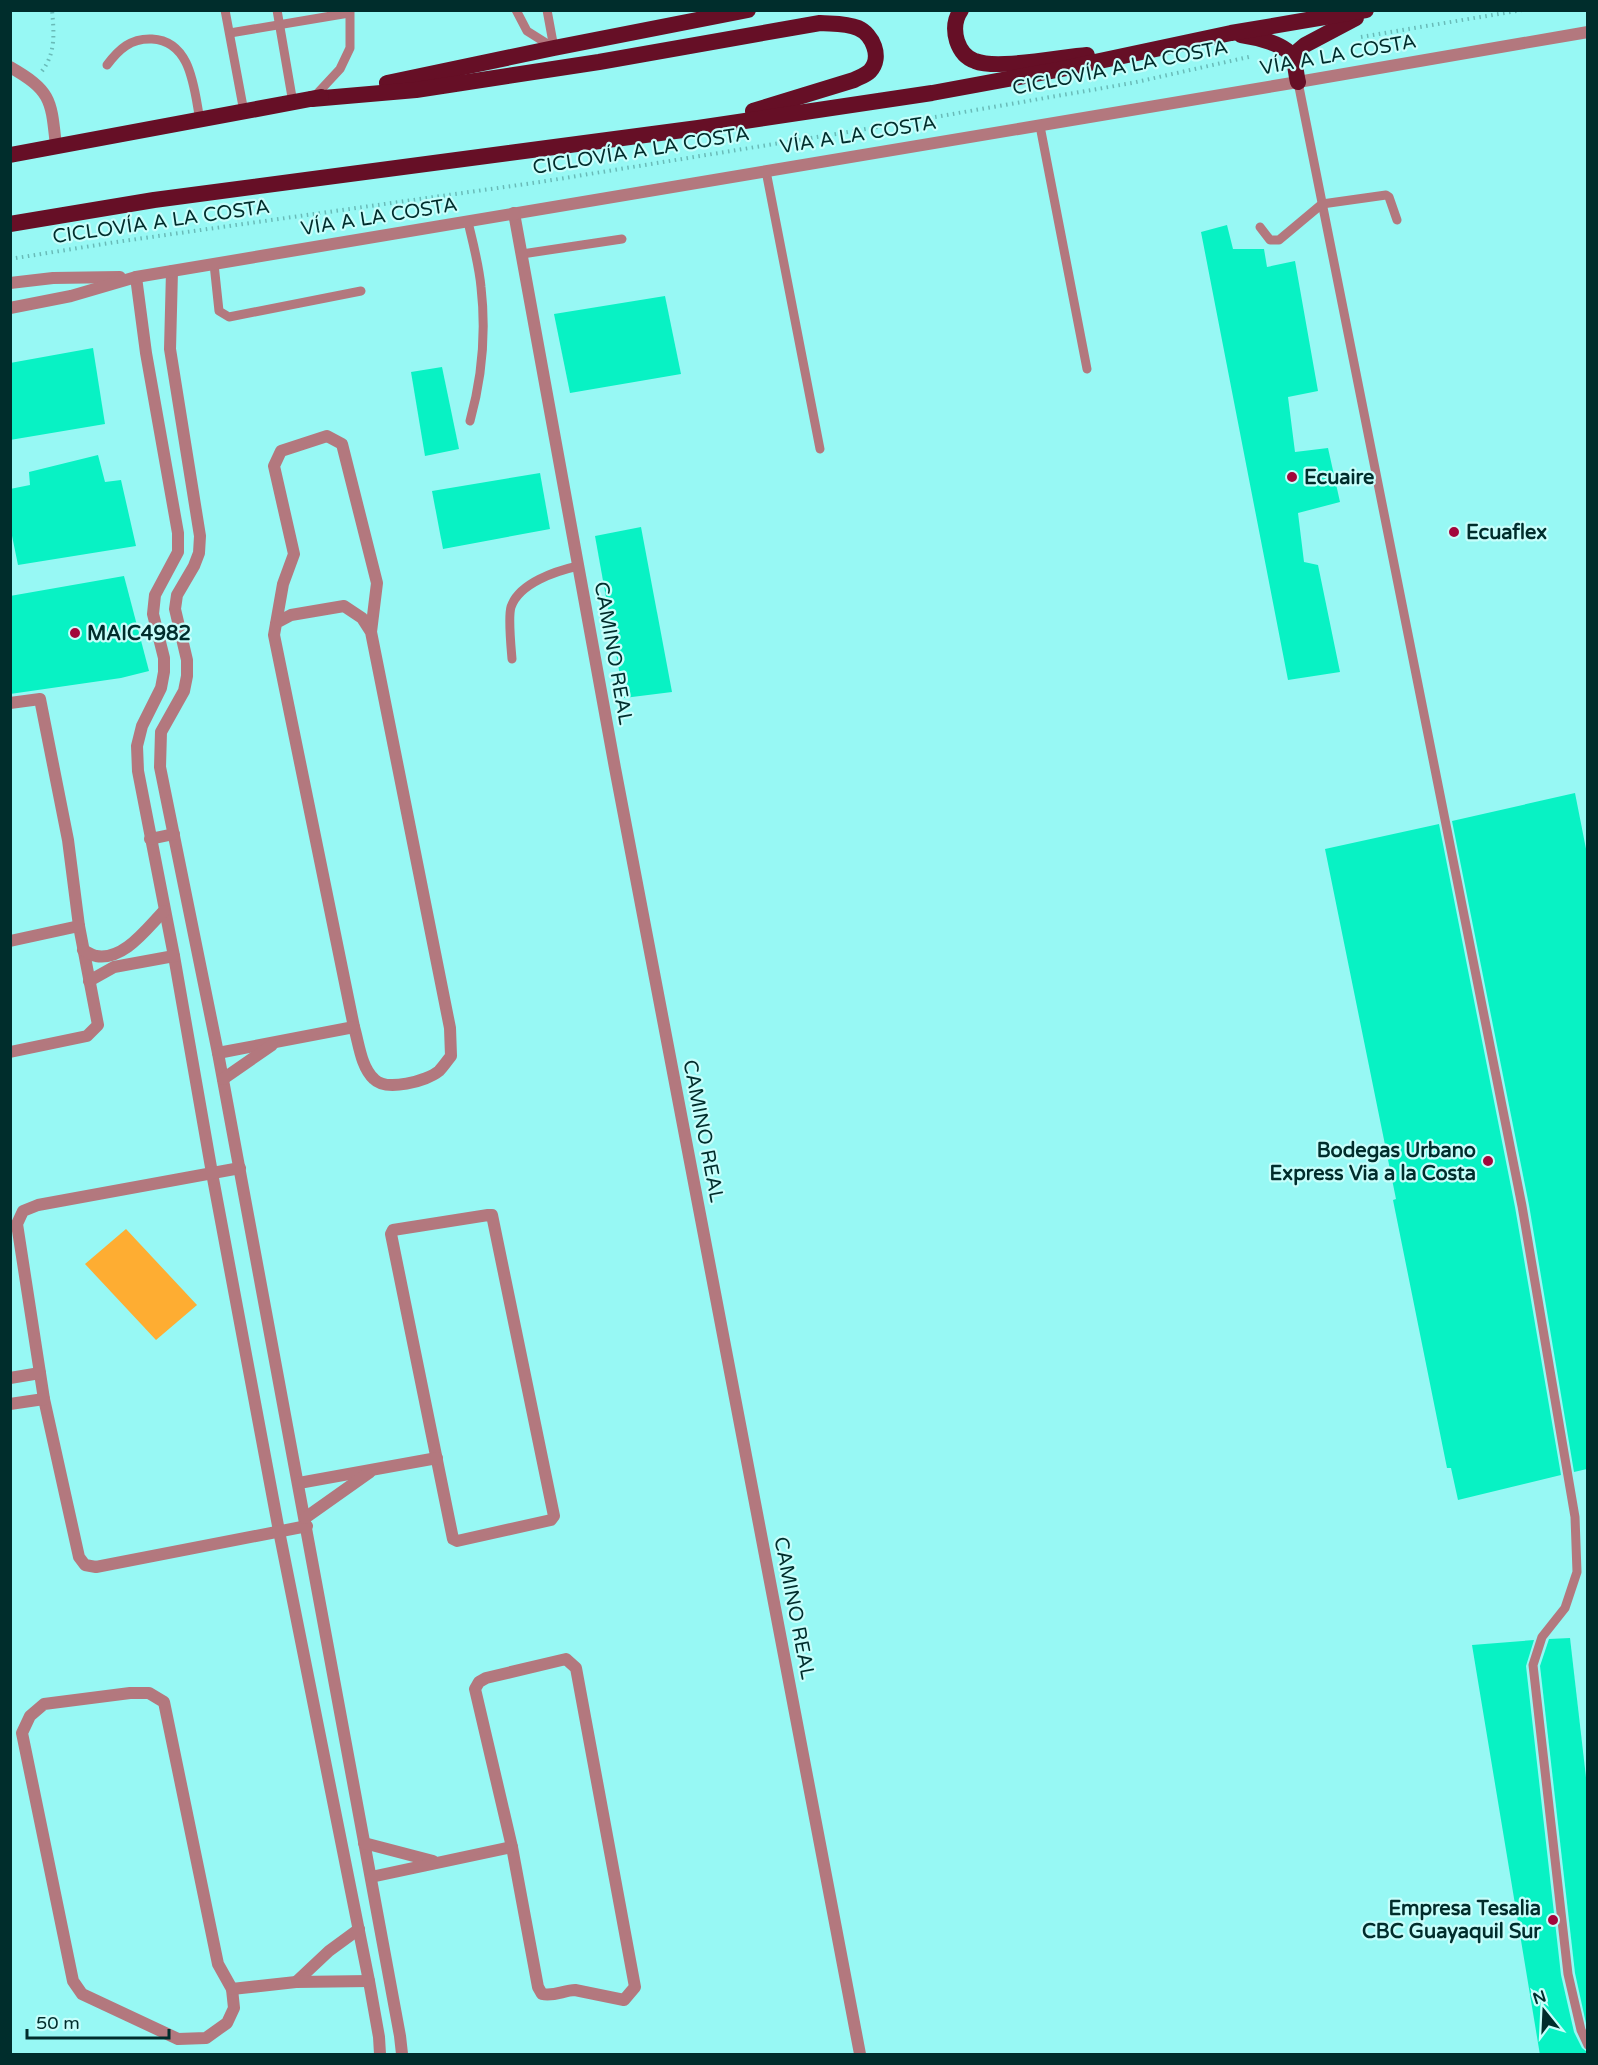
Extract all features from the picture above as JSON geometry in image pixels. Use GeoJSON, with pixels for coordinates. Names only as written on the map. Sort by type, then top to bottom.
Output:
{"type":"FeatureCollection","features":[{"type":"Feature","properties":{"kind":"highway"},"geometry":{"type":"LineString","coordinates":[[10,154],[293,103],[748,10]]}},
{"type":"Feature","properties":{"kind":"highway"},"geometry":{"type":"LineString","coordinates":[[961,10],[955,28],[956,39],[965,55],[973,61],[982,63],[997,64],[1178,44]]}},
{"type":"Feature","properties":{"kind":"highway","name":"VÍA A LA COSTA"},"geometry":{"type":"LineString","coordinates":[[10,224],[177,197],[698,128],[932,93],[1062,69],[1231,33],[1366,10]]}},
{"type":"Feature","properties":{"kind":"highway"},"geometry":{"type":"LineString","coordinates":[[1288,52],[1374,10]]}},
{"type":"Feature","properties":{"kind":"highway"},"geometry":{"type":"LineString","coordinates":[[312,99],[427,88],[599,62],[820,23],[848,24],[860,28],[870,36],[875,46],[876,56],[872,69],[854,80],[698,128]]}},
{"type":"Feature","properties":{"kind":"highway"},"geometry":{"type":"LineString","coordinates":[[1231,33],[1269,42],[1288,52],[1298,82]]}},
{"type":"Feature","properties":{"kind":"street","name":"VÍA A LA COSTA"},"geometry":{"type":"LineString","coordinates":[[10,309],[71,296],[136,277],[1587,32]]}},
{"type":"Feature","properties":{"kind":"street"},"geometry":{"type":"LineString","coordinates":[[10,67],[34,80],[48,98],[53,114],[56,146]]}},
{"type":"Feature","properties":{"kind":"street","name":"CAMINO REAL"},"geometry":{"type":"LineString","coordinates":[[514,213],[578,566],[860,2055]]}},
{"type":"Feature","properties":{"kind":"street"},"geometry":{"type":"LineString","coordinates":[[172,271],[170,349],[200,536],[199,553],[194,566],[177,595],[175,609],[186,660],[187,676],[184,691],[161,732],[160,767],[240,1168],[402,2055]]}},
{"type":"Feature","properties":{"kind":"street"},"geometry":{"type":"LineString","coordinates":[[136,277],[146,353],[178,533],[178,552],[155,595],[153,614],[164,658],[161,688],[142,726],[137,746],[138,771],[279,1531],[369,1981],[380,2055]]}},
{"type":"Feature","properties":{"kind":"street","name":"VÍA A LA COSTA"},"geometry":{"type":"LineString","coordinates":[[10,282],[53,278],[136,277]]}},
{"type":"Feature","properties":{"kind":"street"},"geometry":{"type":"LineString","coordinates":[[327,436],[342,444],[377,583],[371,632],[450,1028],[451,1056],[438,1072],[393,1086],[375,1081],[366,1069],[354,1027],[274,635],[283,584],[294,554],[274,466],[281,451],[327,436]]}},
{"type":"Feature","properties":{"kind":"street"},"geometry":{"type":"LineString","coordinates":[[276,623],[291,615],[344,606],[362,618],[371,632]]}},
{"type":"Feature","properties":{"kind":"street"},"geometry":{"type":"LineString","coordinates":[[10,703],[40,699],[68,840],[79,926],[98,1025],[93,1033],[87,1036],[10,1052]]}},
{"type":"Feature","properties":{"kind":"street"},"geometry":{"type":"LineString","coordinates":[[150,838],[174,834]]}},
{"type":"Feature","properties":{"kind":"street"},"geometry":{"type":"LineString","coordinates":[[83,950],[95,956],[112,955],[127,947],[164,911]]}},
{"type":"Feature","properties":{"kind":"street"},"geometry":{"type":"LineString","coordinates":[[10,941],[79,926]]}},
{"type":"Feature","properties":{"kind":"street"},"geometry":{"type":"LineString","coordinates":[[89,981],[114,967],[174,956]]}},
{"type":"Feature","properties":{"kind":"street"},"geometry":{"type":"LineString","coordinates":[[218,1053],[354,1027]]}},
{"type":"Feature","properties":{"kind":"street"},"geometry":{"type":"LineString","coordinates":[[223,1079],[276,1043]]}},
{"type":"Feature","properties":{"kind":"street"},"geometry":{"type":"LineString","coordinates":[[240,1168],[38,1205],[23,1211],[17,1224],[44,1399],[79,1557],[86,1565],[96,1567],[279,1531],[306,1522],[372,1470]]}},
{"type":"Feature","properties":{"kind":"street"},"geometry":{"type":"LineString","coordinates":[[492,1215],[554,1516],[551,1520],[457,1541],[453,1539],[437,1458],[391,1234],[393,1230],[492,1215]]}},
{"type":"Feature","properties":{"kind":"street"},"geometry":{"type":"LineString","coordinates":[[10,1378],[40,1373]]}},
{"type":"Feature","properties":{"kind":"street"},"geometry":{"type":"LineString","coordinates":[[10,1404],[44,1399]]}},
{"type":"Feature","properties":{"kind":"street"},"geometry":{"type":"LineString","coordinates":[[298,1483],[437,1458]]}},
{"type":"Feature","properties":{"kind":"street"},"geometry":{"type":"LineString","coordinates":[[566,1659],[576,1668],[635,1987],[624,2000],[575,1990],[550,1996],[542,1994],[538,1987],[512,1847],[475,1689],[479,1682],[486,1678],[566,1659]]}},
{"type":"Feature","properties":{"kind":"street"},"geometry":{"type":"LineString","coordinates":[[139,1693],[149,1693],[164,1702],[218,1964],[232,1989],[234,2008],[227,2023],[206,2038],[178,2039],[82,1995],[73,1981],[22,1733],[30,1716],[44,1704],[139,1693]]}},
{"type":"Feature","properties":{"kind":"street"},"geometry":{"type":"LineString","coordinates":[[364,1843],[437,1863]]}},
{"type":"Feature","properties":{"kind":"street"},"geometry":{"type":"LineString","coordinates":[[371,1877],[512,1847]]}},
{"type":"Feature","properties":{"kind":"street"},"geometry":{"type":"LineString","coordinates":[[296,1982],[328,1951],[359,1929]]}},
{"type":"Feature","properties":{"kind":"street"},"geometry":{"type":"LineString","coordinates":[[232,1989],[296,1982],[369,1981]]}},
{"type":"Feature","properties":{"kind":"street"},"geometry":{"type":"LineString","coordinates":[[379,2037],[400,2036]]}},
{"type":"Feature","properties":{"kind":"lane"},"geometry":{"type":"LineString","coordinates":[[225,10],[244,112]]}},
{"type":"Feature","properties":{"kind":"lane"},"geometry":{"type":"LineString","coordinates":[[277,10],[293,103]]}},
{"type":"Feature","properties":{"kind":"lane"},"geometry":{"type":"LineString","coordinates":[[516,10],[527,31],[554,48]]}},
{"type":"Feature","properties":{"kind":"lane"},"geometry":{"type":"LineString","coordinates":[[547,10],[554,48]]}},
{"type":"Feature","properties":{"kind":"lane"},"geometry":{"type":"LineString","coordinates":[[230,33],[349,12],[350,48],[340,69],[312,99]]}},
{"type":"Feature","properties":{"kind":"lane"},"geometry":{"type":"LineString","coordinates":[[107,65],[118,50],[131,42],[149,39],[168,43],[182,54],[190,71],[200,120]]}},
{"type":"Feature","properties":{"kind":"lane"},"geometry":{"type":"LineString","coordinates":[[1298,82],[1519,1194],[1575,1517],[1576,1572],[1565,1608],[1542,1637],[1533,1665],[1568,1974],[1581,2030],[1587,2045]]}},
{"type":"Feature","properties":{"kind":"lane"},"geometry":{"type":"LineString","coordinates":[[1040,126],[1087,369]]}},
{"type":"Feature","properties":{"kind":"lane"},"geometry":{"type":"LineString","coordinates":[[766,171],[820,449]]}},
{"type":"Feature","properties":{"kind":"lane"},"geometry":{"type":"LineString","coordinates":[[1260,228],[1270,240],[1279,240],[1322,204],[1386,195],[1389,197],[1397,220]]}},
{"type":"Feature","properties":{"kind":"lane"},"geometry":{"type":"LineString","coordinates":[[468,222],[481,286],[483,342],[474,408],[470,421]]}},
{"type":"Feature","properties":{"kind":"lane"},"geometry":{"type":"LineString","coordinates":[[522,254],[622,239]]}},
{"type":"Feature","properties":{"kind":"lane"},"geometry":{"type":"LineString","coordinates":[[213,264],[219,311],[229,317],[361,291]]}},
{"type":"Feature","properties":{"kind":"lane"},"geometry":{"type":"LineString","coordinates":[[512,659],[511,608],[521,591],[555,572],[578,566]]}},
{"type":"Feature","properties":{"kind":"path"},"geometry":{"type":"LineString","coordinates":[[34,80],[48,63],[54,42],[52,10]]}},
{"type":"Feature","properties":{"kind":"path"},"geometry":{"type":"LineString","coordinates":[[1351,38],[1522,10]]}},
{"type":"Feature","properties":{"kind":"path","name":"CICLOVÍA A LA COSTA"},"geometry":{"type":"LineString","coordinates":[[10,259],[540,182],[1132,83],[1288,52]]}},
{"type":"Feature","properties":{"kind":"shaded area"},"geometry":{"type":"Polygon","coordinates":[[[126,1229],[197,1305],[156,1340],[85,1264],[126,1229]]]}},
{"type":"Feature","properties":{"kind":"building","name":"Ecuaire"},"geometry":{"type":"Polygon","coordinates":[[[1227,225],[1233,249],[1264,249],[1267,267],[1295,261],[1318,391],[1288,397],[1295,452],[1328,448],[1340,502],[1298,513],[1304,562],[1318,565],[1340,672],[1288,680],[1201,232],[1227,225]]]}},
{"type":"Feature","properties":{"kind":"building"},"geometry":{"type":"Polygon","coordinates":[[[665,296],[681,374],[570,393],[554,314],[665,296]]]}},
{"type":"Feature","properties":{"kind":"building"},"geometry":{"type":"Polygon","coordinates":[[[93,348],[105,424],[10,440],[10,363],[93,348]]]}},
{"type":"Feature","properties":{"kind":"building"},"geometry":{"type":"Polygon","coordinates":[[[442,367],[459,449],[425,456],[411,372],[442,367]]]}},
{"type":"Feature","properties":{"kind":"building"},"geometry":{"type":"Polygon","coordinates":[[[98,455],[105,482],[121,480],[136,546],[18,565],[10,526],[10,489],[30,485],[29,472],[98,455]]]}},
{"type":"Feature","properties":{"kind":"building"},"geometry":{"type":"Polygon","coordinates":[[[540,473],[550,529],[443,549],[432,491],[540,473]]]}},
{"type":"Feature","properties":{"kind":"building"},"geometry":{"type":"Polygon","coordinates":[[[641,527],[672,692],[624,698],[595,536],[641,527]]]}},
{"type":"Feature","properties":{"kind":"building","name":"MAIC4982"},"geometry":{"type":"Polygon","coordinates":[[[124,576],[149,671],[121,678],[10,694],[10,596],[124,576]]]}},
{"type":"Feature","properties":{"kind":"building"},"geometry":{"type":"Polygon","coordinates":[[[1575,793],[1587,854],[1587,1469],[1574,1472],[1529,1205],[1452,821],[1575,793]]]}},
{"type":"Feature","properties":{"kind":"building"},"geometry":{"type":"Polygon","coordinates":[[[1439,824],[1515,1207],[1561,1475],[1458,1500],[1451,1468],[1447,1468],[1393,1200],[1396,1199],[1325,849],[1439,824]]]}},
{"type":"Feature","properties":{"kind":"building"},"geometry":{"type":"Polygon","coordinates":[[[1570,1638],[1587,1786],[1587,2028],[1575,1973],[1540,1666],[1549,1639],[1570,1638]]]}},
{"type":"Feature","properties":{"kind":"building"},"geometry":{"type":"Polygon","coordinates":[[[1534,1640],[1526,1666],[1561,1975],[1574,2032],[1587,2055],[1540,2055],[1472,1645],[1534,1640]]]}},
{"type":"Feature","properties":{"kind":"place","name":"Ecuaire"},"geometry":{"type":"Point","coordinates":[1292,477]}},
{"type":"Feature","properties":{"kind":"place","name":"Ecuaflex"},"geometry":{"type":"Point","coordinates":[1454,532]}},
{"type":"Feature","properties":{"kind":"place","name":"MAIC4982"},"geometry":{"type":"Point","coordinates":[75,633]}},
{"type":"Feature","properties":{"kind":"place","name":"Bodegas Urbano Express Via a la Costa"},"geometry":{"type":"Point","coordinates":[1488,1161]}},
{"type":"Feature","properties":{"kind":"place","name":"Empresa Tesalia CBC Guayaquil Sur"},"geometry":{"type":"Point","coordinates":[1553,1920]}}]}
